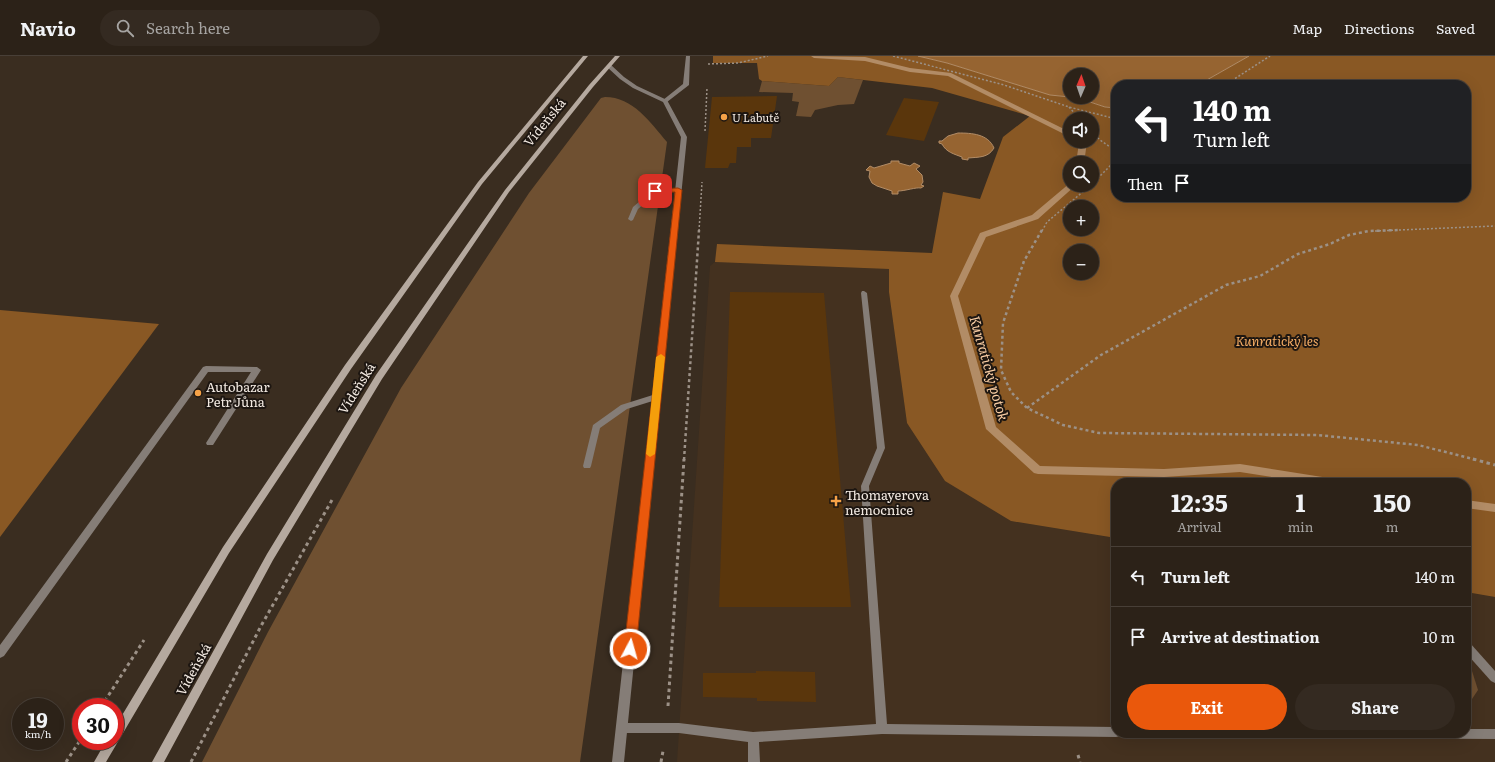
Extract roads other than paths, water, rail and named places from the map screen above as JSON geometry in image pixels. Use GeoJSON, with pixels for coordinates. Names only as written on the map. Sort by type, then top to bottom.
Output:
{"type":"FeatureCollection","features":[{"type":"Feature","properties":{"kind":"main road","name":"Vídeňská"},"geometry":{"type":"LineString","coordinates":[[124,722],[226,550],[348,367],[480,183],[586,56]]}},
{"type":"Feature","properties":{"kind":"main road","name":"Vídeňská"},"geometry":{"type":"LineString","coordinates":[[158,762],[270,557],[379,377],[507,191],[618,56]]}},
{"type":"Feature","properties":{"kind":"main road"},"geometry":{"type":"LineString","coordinates":[[100,762],[107,750]]}},
{"type":"Feature","properties":{"kind":"street"},"geometry":{"type":"LineString","coordinates":[[666,101],[686,84],[688,56]]}},
{"type":"Feature","properties":{"kind":"street"},"geometry":{"type":"LineString","coordinates":[[609,66],[632,86],[642,92],[666,101],[684,137],[618,762]]}},
{"type":"Feature","properties":{"kind":"street"},"geometry":{"type":"LineString","coordinates":[[631,219],[635,208],[655,191],[678,190]]}},
{"type":"Feature","properties":{"kind":"street"},"geometry":{"type":"LineString","coordinates":[[864,293],[881,448],[865,486],[882,729]]}},
{"type":"Feature","properties":{"kind":"street"},"geometry":{"type":"LineString","coordinates":[[0,653],[206,369],[257,370],[210,443]]}},
{"type":"Feature","properties":{"kind":"street"},"geometry":{"type":"LineString","coordinates":[[587,466],[596,427],[624,407],[656,397]]}},
{"type":"Feature","properties":{"kind":"street"},"geometry":{"type":"LineString","coordinates":[[1471,652],[1495,678]]}},
{"type":"Feature","properties":{"kind":"street"},"geometry":{"type":"LineString","coordinates":[[622,728],[680,728],[753,737],[882,729],[1111,732]]}},
{"type":"Feature","properties":{"kind":"street"},"geometry":{"type":"LineString","coordinates":[[1471,734],[1495,734]]}},
{"type":"Feature","properties":{"kind":"street"},"geometry":{"type":"LineString","coordinates":[[753,737],[754,762]]}},
{"type":"Feature","properties":{"kind":"waterway","name":"Kunratický potok"},"geometry":{"type":"LineString","coordinates":[[814,56],[865,59],[910,70],[949,74],[1063,131]]}},
{"type":"Feature","properties":{"kind":"waterway","name":"Kunratický potok"},"geometry":{"type":"LineString","coordinates":[[1081,156],[1082,148]]}},
{"type":"Feature","properties":{"kind":"waterway","name":"Kunratický potok"},"geometry":{"type":"LineString","coordinates":[[1064,192],[1035,217],[983,235],[954,296],[991,429],[1038,470],[1164,473],[1240,468],[1303,478]]}},
{"type":"Feature","properties":{"kind":"waterway","name":"Kunratický potok"},"geometry":{"type":"LineString","coordinates":[[1471,505],[1495,508]]}},
{"type":"Feature","properties":{"kind":"place","name":"U Labutě"},"geometry":{"type":"Point","coordinates":[724,117]}},
{"type":"Feature","properties":{"kind":"place","name":"Autobazar Petr Jůna"},"geometry":{"type":"Point","coordinates":[198,393]}},
{"type":"Feature","properties":{"kind":"place","name":"Thomayerova nemocnice"},"geometry":{"type":"Point","coordinates":[836,501]}},
{"type":"Feature","properties":{"kind":"park label","name":"Kunratický les"},"geometry":{"type":"Point","coordinates":[1277,340]}}]}
